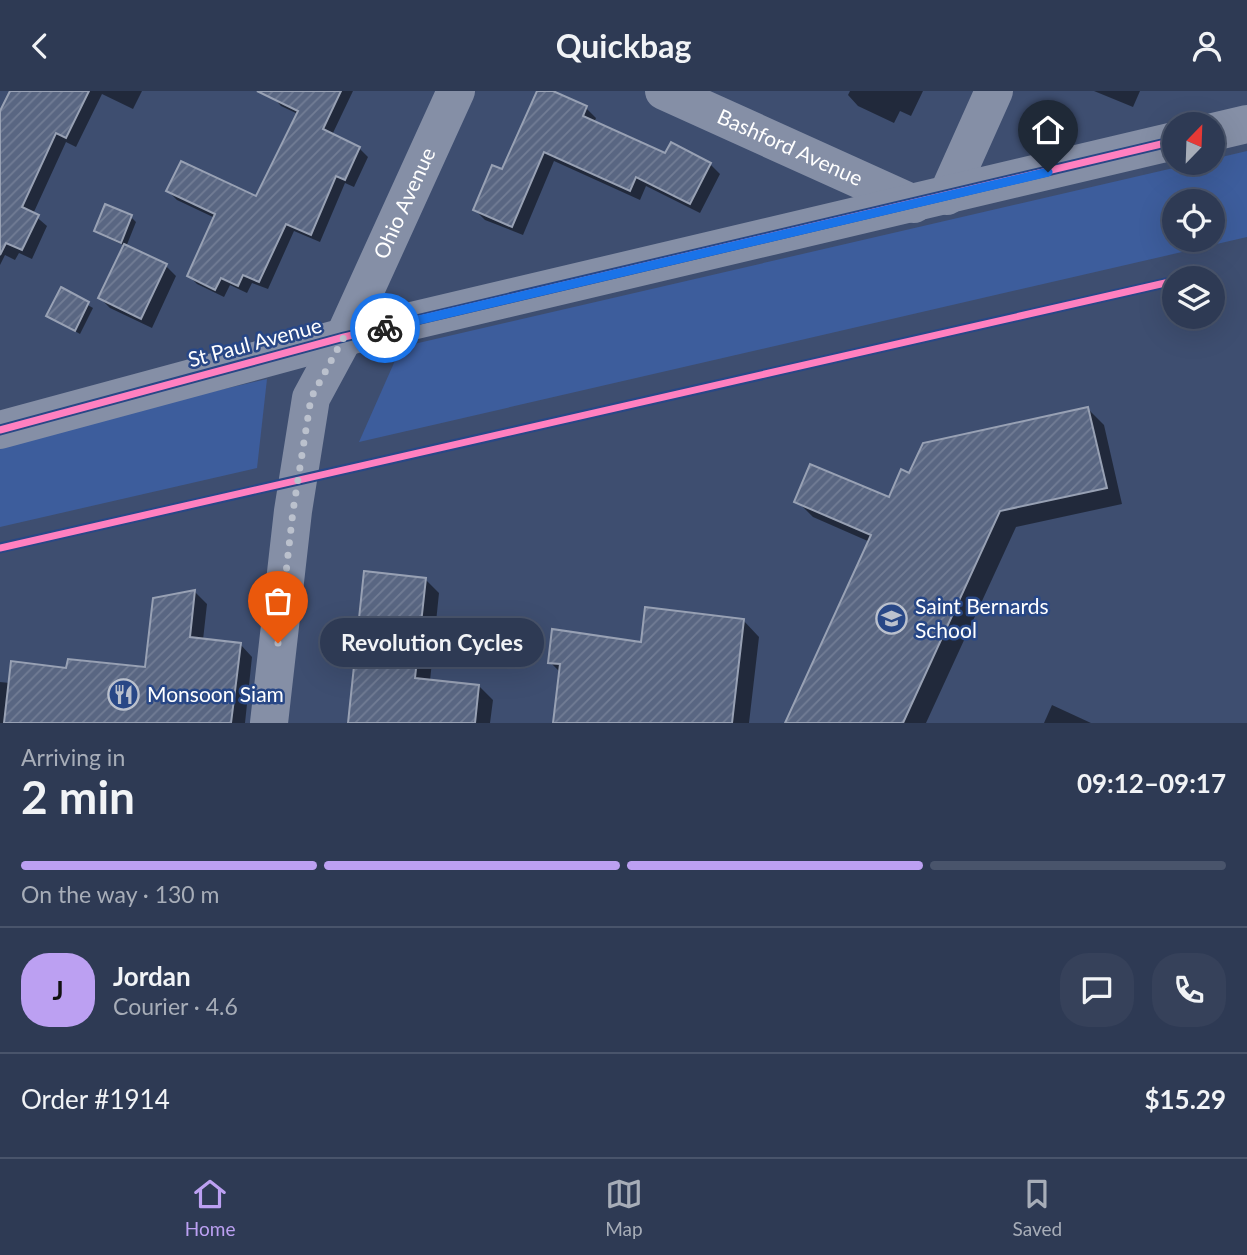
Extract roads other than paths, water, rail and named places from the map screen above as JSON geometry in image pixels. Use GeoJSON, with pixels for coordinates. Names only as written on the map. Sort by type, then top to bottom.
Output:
{"type":"FeatureCollection","features":[{"type":"Feature","properties":{"kind":"street","name":"Ohio Avenue"},"geometry":{"type":"LineString","coordinates":[[269,723],[293,511],[311,398],[344,337],[456,91]]}},
{"type":"Feature","properties":{"kind":"street","name":"Bashford Avenue"},"geometry":{"type":"LineString","coordinates":[[664,91],[930,200]]}},
{"type":"Feature","properties":{"kind":"street"},"geometry":{"type":"LineString","coordinates":[[930,200],[994,91]]}},
{"type":"Feature","properties":{"kind":"street"},"geometry":{"type":"LineString","coordinates":[[1225,129],[1247,124]]}},
{"type":"Feature","properties":{"kind":"street","name":"St Paul Avenue"},"geometry":{"type":"LineString","coordinates":[[0,430],[344,337],[1162,144]]}},
{"type":"Feature","properties":{"kind":"place","name":"Saint Bernards School"},"geometry":{"type":"Point","coordinates":[892,619]}},
{"type":"Feature","properties":{"kind":"place","name":"Revolution Cycles"},"geometry":{"type":"Point","coordinates":[278,643]}},
{"type":"Feature","properties":{"kind":"place","name":"Monsoon Siam"},"geometry":{"type":"Point","coordinates":[124,695]}}]}
